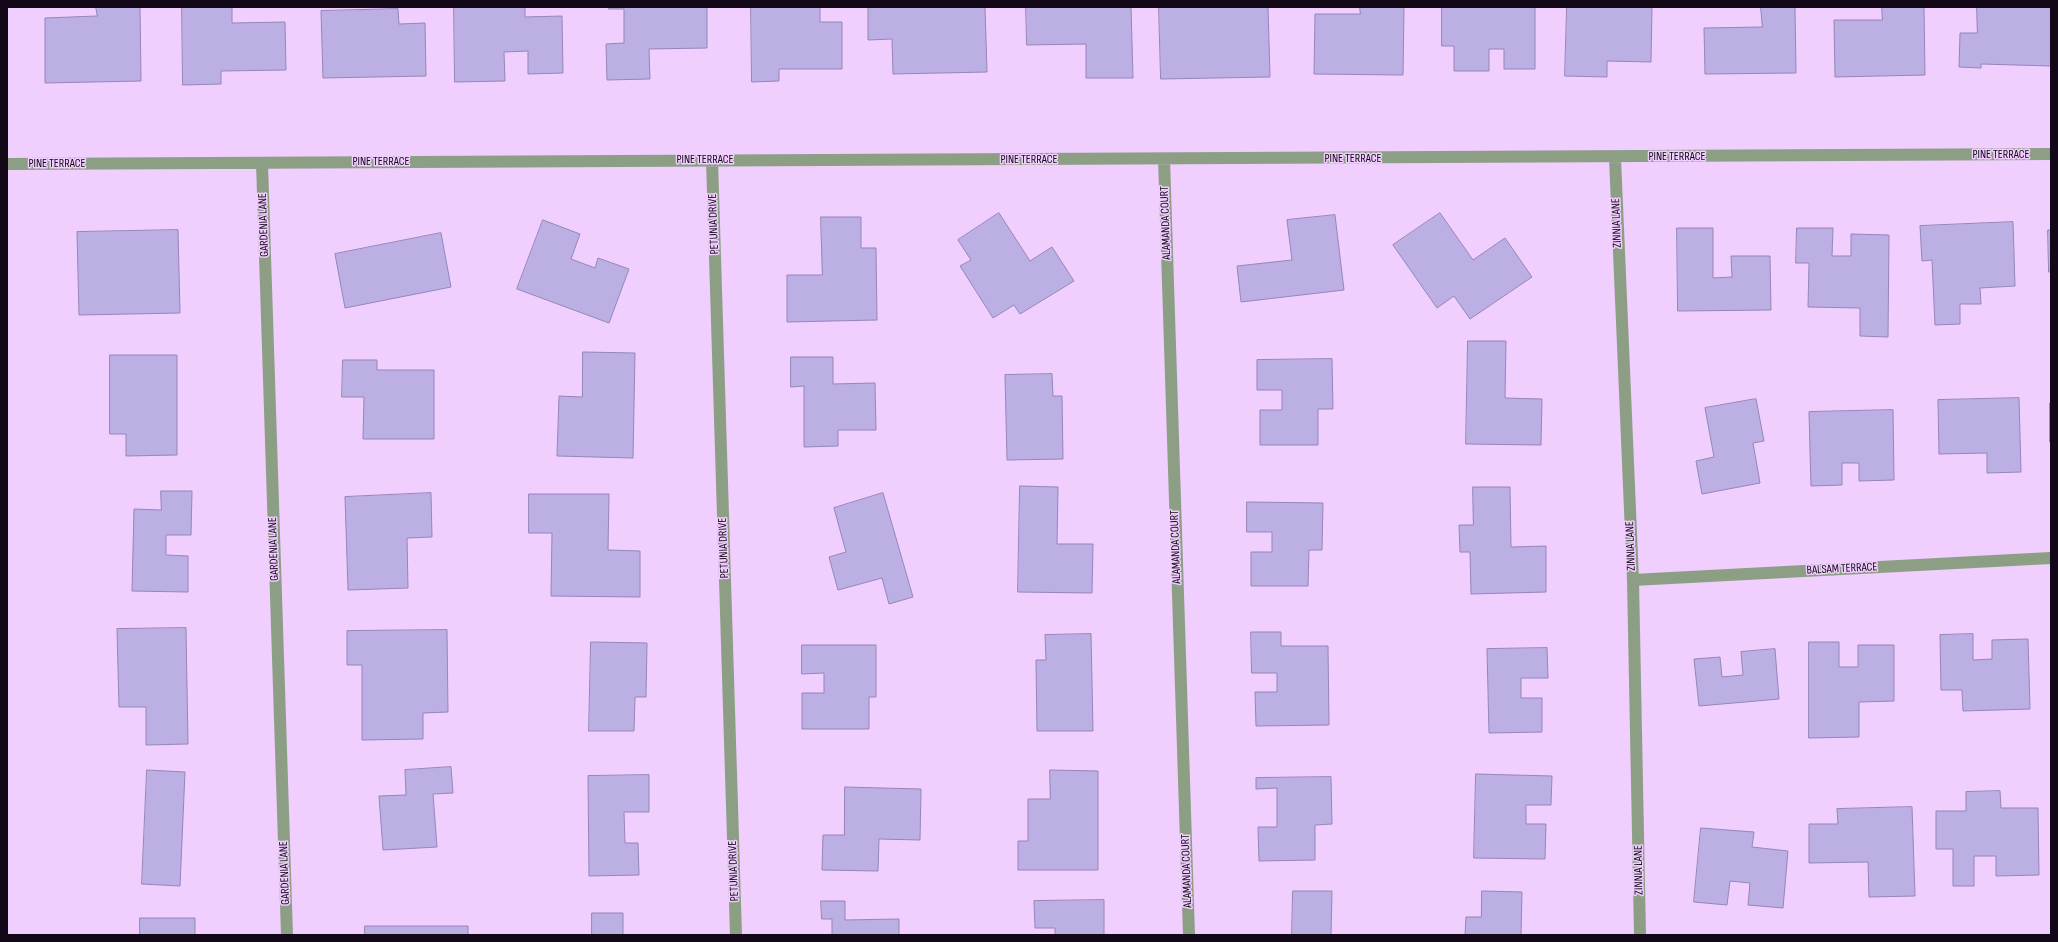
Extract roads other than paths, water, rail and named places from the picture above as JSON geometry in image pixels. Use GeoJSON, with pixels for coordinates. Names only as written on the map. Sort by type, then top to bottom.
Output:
{"type":"FeatureCollection","features":[{"type":"Feature","properties":{"kind":"street","name":"PINE TERRACE"},"geometry":{"type":"LineString","coordinates":[[7,164],[712,160],[1614,158],[2051,154]]}},
{"type":"Feature","properties":{"kind":"street","name":"ZINNIA LANE"},"geometry":{"type":"LineString","coordinates":[[1614,158],[1632,580],[1640,935]]}},
{"type":"Feature","properties":{"kind":"street","name":"ALAMANDA COURT"},"geometry":{"type":"LineString","coordinates":[[1164,159],[1189,935]]}},
{"type":"Feature","properties":{"kind":"street","name":"PETUNIA DRIVE"},"geometry":{"type":"LineString","coordinates":[[712,160],[736,935]]}},
{"type":"Feature","properties":{"kind":"street","name":"GARDENIA LANE"},"geometry":{"type":"LineString","coordinates":[[262,163],[287,935]]}},
{"type":"Feature","properties":{"kind":"street","name":"BALSAM TERRACE"},"geometry":{"type":"LineString","coordinates":[[1632,580],[2051,558]]}}]}
